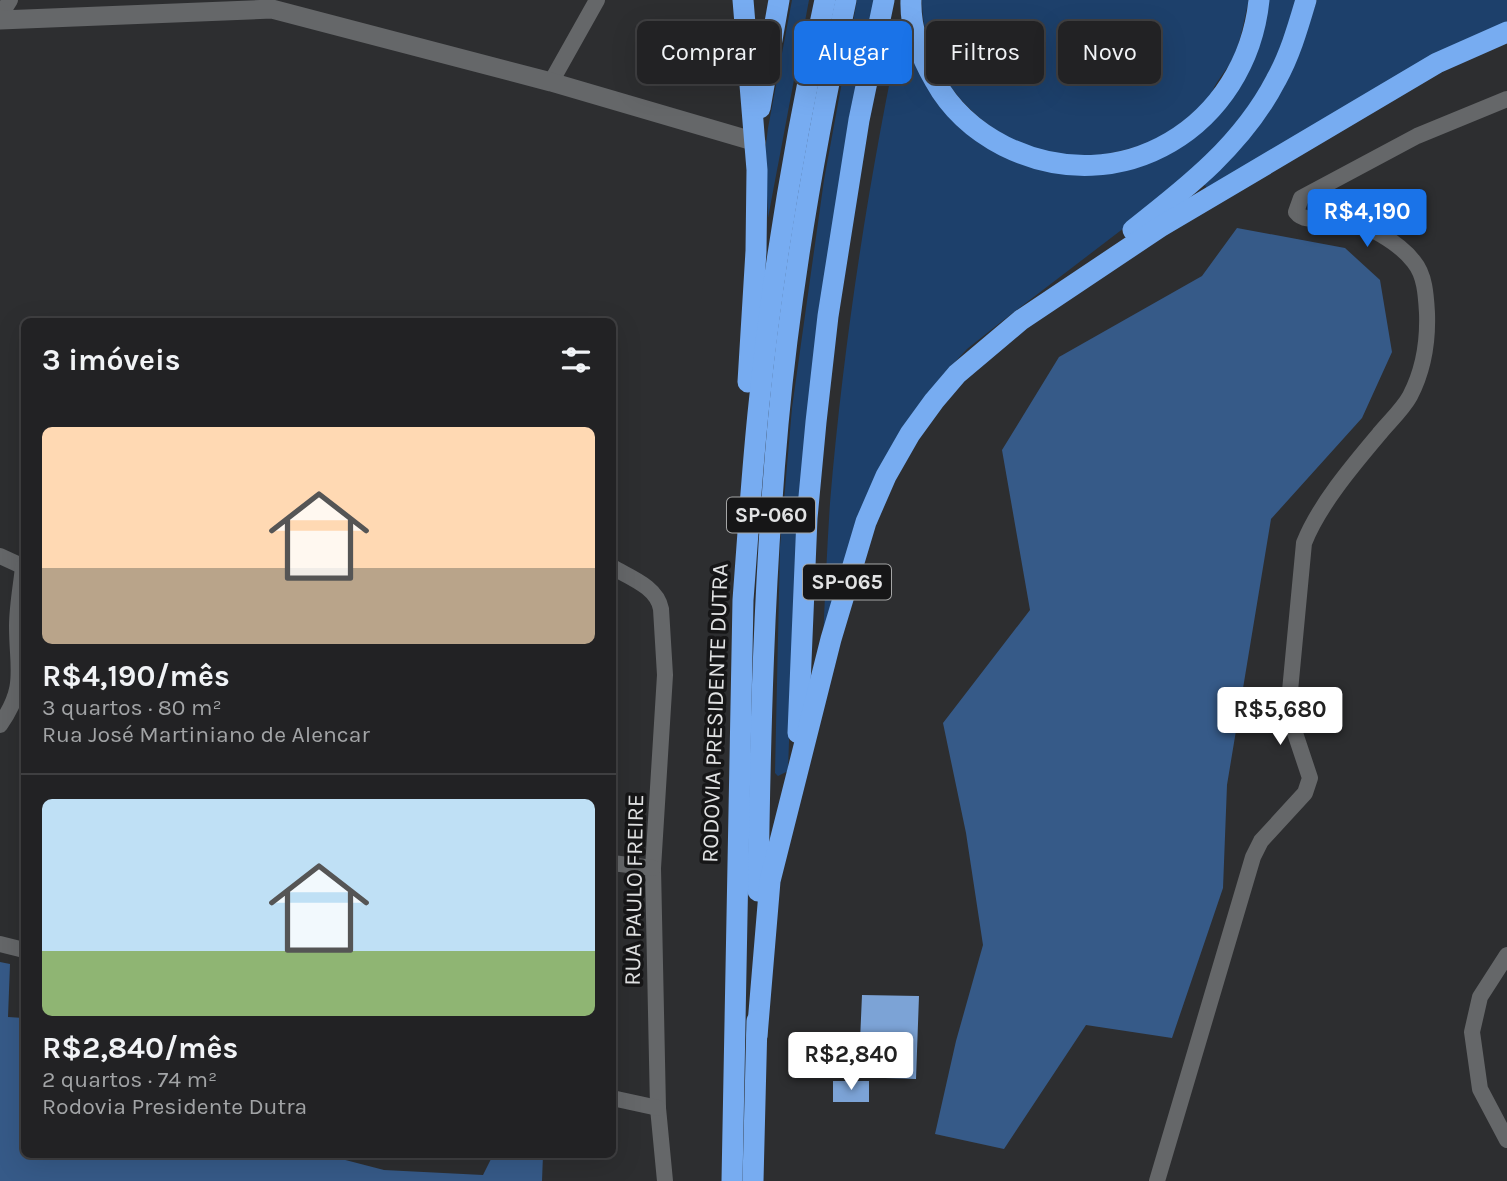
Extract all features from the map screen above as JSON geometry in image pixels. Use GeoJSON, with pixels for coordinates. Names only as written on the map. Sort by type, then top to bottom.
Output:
{"type":"FeatureCollection","features":[{"type":"Feature","properties":{"kind":"highway","name":"SP-060"},"geometry":{"type":"LineString","coordinates":[[743,0],[756,142],[756,251],[744,458],[743,600]]}},
{"type":"Feature","properties":{"kind":"highway"},"geometry":{"type":"LineString","coordinates":[[756,142],[779,0]]}},
{"type":"Feature","properties":{"kind":"highway","name":"RODOVIA PRESIDENTE DUTRA"},"geometry":{"type":"LineString","coordinates":[[732,1181],[743,600],[758,416],[771,303],[788,192],[825,0]]}},
{"type":"Feature","properties":{"kind":"highway","name":"RODOVIA PRESIDENTE DUTRA"},"geometry":{"type":"LineString","coordinates":[[754,1176],[762,666],[778,422],[810,187],[846,0]]}},
{"type":"Feature","properties":{"kind":"highway"},"geometry":{"type":"LineString","coordinates":[[757,1036],[770,881],[796,777],[807,518],[828,316],[857,133],[884,0]]}},
{"type":"Feature","properties":{"kind":"highway"},"geometry":{"type":"LineString","coordinates":[[911,0],[920,51],[942,93],[972,126],[1018,153],[1059,164],[1080,166],[1122,161],[1146,153],[1164,145],[1202,120],[1230,87],[1241,68],[1251,43],[1259,0]]}},
{"type":"Feature","properties":{"kind":"highway","name":"SP-065"},"geometry":{"type":"LineString","coordinates":[[1054,297],[1114,244],[1175,197],[1238,137],[1276,81],[1306,0]]}},
{"type":"Feature","properties":{"kind":"highway","name":"SP-065"},"geometry":{"type":"LineString","coordinates":[[796,777],[866,522],[886,476],[910,434],[957,374],[1021,320],[1160,227],[1437,63],[1507,32]]}},
{"type":"Feature","properties":{"kind":"street"},"geometry":{"type":"LineString","coordinates":[[0,18],[10,0]]}},
{"type":"Feature","properties":{"kind":"street"},"geometry":{"type":"LineString","coordinates":[[551,82],[597,0]]}},
{"type":"Feature","properties":{"kind":"street"},"geometry":{"type":"LineString","coordinates":[[0,18],[272,9],[551,82],[756,142]]}},
{"type":"Feature","properties":{"kind":"street"},"geometry":{"type":"LineString","coordinates":[[1157,1181],[1253,857],[1261,841],[1300,799],[1309,785],[1309,770],[1288,712],[1304,544],[1314,524],[1353,466],[1410,398],[1426,349],[1427,323],[1422,278],[1415,263],[1405,252],[1381,236],[1352,222],[1339,218],[1300,217],[1296,212],[1297,205],[1301,198],[1417,136],[1507,99]]}},
{"type":"Feature","properties":{"kind":"street"},"geometry":{"type":"LineString","coordinates":[[0,556],[21,565]]}},
{"type":"Feature","properties":{"kind":"street","name":"RUA PAULO FREIRE"},"geometry":{"type":"LineString","coordinates":[[616,569],[651,590],[659,599],[664,676],[653,868],[658,1108],[665,1181]]}},
{"type":"Feature","properties":{"kind":"street"},"geometry":{"type":"LineString","coordinates":[[0,725],[12,708],[20,683],[17,623],[21,590]]}},
{"type":"Feature","properties":{"kind":"street"},"geometry":{"type":"LineString","coordinates":[[616,863],[653,868]]}},
{"type":"Feature","properties":{"kind":"street"},"geometry":{"type":"LineString","coordinates":[[0,944],[21,949]]}},
{"type":"Feature","properties":{"kind":"street"},"geometry":{"type":"LineString","coordinates":[[1507,955],[1480,996],[1472,1032],[1480,1089],[1507,1140]]}},
{"type":"Feature","properties":{"kind":"street"},"geometry":{"type":"LineString","coordinates":[[616,1099],[658,1108]]}},
{"type":"Feature","properties":{"kind":"shaded area"},"geometry":{"type":"Polygon","coordinates":[[[792,0],[809,0],[805,21],[794,21],[794,80],[768,218],[765,152],[776,84],[780,84],[780,64],[792,0]]]}},
{"type":"Feature","properties":{"kind":"shaded area"},"geometry":{"type":"Polygon","coordinates":[[[857,0],[875,0],[872,21],[853,21],[857,0]]]}},
{"type":"Feature","properties":{"kind":"shaded area"},"geometry":{"type":"Polygon","coordinates":[[[922,0],[1248,0],[1236,51],[1214,87],[1211,97],[1174,128],[1154,140],[1121,151],[1088,156],[1056,154],[1026,145],[998,131],[973,112],[950,84],[1044,84],[1044,21],[926,21],[926,32],[922,0]]]}},
{"type":"Feature","properties":{"kind":"shaded area"},"geometry":{"type":"Polygon","coordinates":[[[1265,0],[1299,0],[1287,38],[1242,121],[1175,189],[967,349],[940,378],[823,641],[830,503],[851,316],[889,84],[912,84],[912,25],[926,60],[926,84],[936,84],[944,104],[1064,170],[1198,132],[1265,0]]]}},
{"type":"Feature","properties":{"kind":"shaded area"},"geometry":{"type":"Polygon","coordinates":[[[1317,0],[1507,0],[1507,22],[1208,189],[1203,183],[1302,44],[1317,0]]]}},
{"type":"Feature","properties":{"kind":"shaded area"},"geometry":{"type":"Polygon","coordinates":[[[905,8],[910,21],[902,21],[905,8]]]}},
{"type":"Feature","properties":{"kind":"shaded area"},"geometry":{"type":"Polygon","coordinates":[[[842,84],[865,84],[791,683],[788,771],[778,776],[775,773],[780,547],[792,408],[824,180],[842,84]]]}},
{"type":"Feature","properties":{"kind":"shaded area"},"geometry":{"type":"Polygon","coordinates":[[[1237,228],[1345,248],[1380,280],[1392,352],[1362,418],[1271,519],[1227,785],[1223,888],[1172,1038],[1086,1025],[1004,1149],[935,1134],[956,1041],[983,945],[966,833],[943,723],[1030,610],[1002,450],[1059,357],[1202,276],[1237,228]]]}},
{"type":"Feature","properties":{"kind":"shaded area"},"geometry":{"type":"Polygon","coordinates":[[[0,962],[10,964],[8,1017],[21,1018],[21,1158],[338,1158],[384,1170],[483,1175],[492,1158],[543,1158],[542,1181],[0,1181],[0,962]]]}},
{"type":"Feature","properties":{"kind":"building"},"geometry":{"type":"Polygon","coordinates":[[[862,995],[919,996],[916,1079],[885,1078],[885,1067],[878,1066],[878,1042],[860,1041],[862,995]]]}},
{"type":"Feature","properties":{"kind":"building"},"geometry":{"type":"Polygon","coordinates":[[[833,1081],[869,1081],[869,1102],[833,1102],[833,1081]]]}}]}
